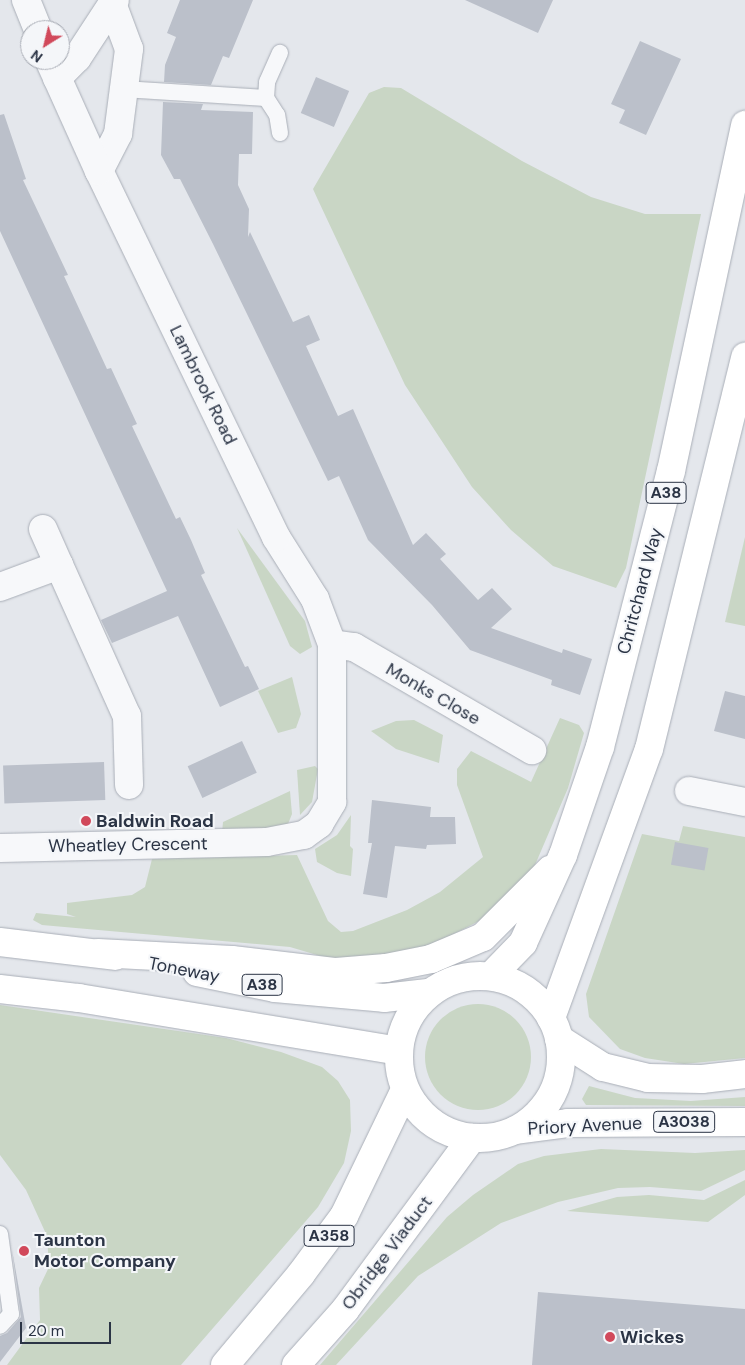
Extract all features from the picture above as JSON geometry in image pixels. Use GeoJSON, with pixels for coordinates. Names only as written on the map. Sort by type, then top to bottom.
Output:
{"type":"FeatureCollection","features":[{"type":"Feature","properties":{"kind":"main road","name":"Chritchard Way"},"geometry":{"type":"LineString","coordinates":[[491,976],[523,943],[564,855],[600,747],[671,471],[745,125]]}},
{"type":"Feature","properties":{"kind":"main road","name":"A38"},"geometry":{"type":"LineString","coordinates":[[555,1028],[649,749],[745,357]]}},
{"type":"Feature","properties":{"kind":"main road"},"geometry":{"type":"LineString","coordinates":[[98,953],[232,960],[336,972],[386,968],[422,961],[483,938],[564,855]]}},
{"type":"Feature","properties":{"kind":"main road","name":"Toneway"},"geometry":{"type":"LineString","coordinates":[[0,942],[98,953],[276,988],[384,998],[428,993]]}},
{"type":"Feature","properties":{"kind":"main road","name":"A38"},"geometry":{"type":"LineString","coordinates":[[491,976],[526,990],[555,1028],[561,1061],[551,1095],[533,1118],[515,1130],[494,1137],[472,1138],[451,1133],[432,1123],[417,1108],[405,1090],[399,1071],[398,1051],[403,1029],[413,1009],[428,993],[455,980],[491,976]]}},
{"type":"Feature","properties":{"kind":"main road","name":"A38"},"geometry":{"type":"LineString","coordinates":[[0,989],[118,1004],[398,1051]]}},
{"type":"Feature","properties":{"kind":"main road"},"geometry":{"type":"LineString","coordinates":[[555,1028],[604,1067],[648,1078],[702,1079],[745,1074]]}},
{"type":"Feature","properties":{"kind":"main road","name":"A358"},"geometry":{"type":"LineString","coordinates":[[225,1365],[301,1274],[344,1216],[405,1090]]}},
{"type":"Feature","properties":{"kind":"main road","name":"Priory Avenue"},"geometry":{"type":"LineString","coordinates":[[515,1130],[568,1123],[745,1122]]}},
{"type":"Feature","properties":{"kind":"main road","name":"Obridge Viaduct"},"geometry":{"type":"LineString","coordinates":[[296,1365],[345,1310],[472,1138]]}},
{"type":"Feature","properties":{"kind":"street"},"geometry":{"type":"LineString","coordinates":[[26,0],[34,20]]}},
{"type":"Feature","properties":{"kind":"street"},"geometry":{"type":"LineString","coordinates":[[70,61],[77,58],[114,3]]}},
{"type":"Feature","properties":{"kind":"street"},"geometry":{"type":"LineString","coordinates":[[99,171],[118,134],[129,49],[114,3]]}},
{"type":"Feature","properties":{"kind":"street","name":"Lambrook Road"},"geometry":{"type":"LineString","coordinates":[[53,70],[99,171],[276,537],[315,598],[332,644],[332,714]]}},
{"type":"Feature","properties":{"kind":"street"},"geometry":{"type":"LineString","coordinates":[[43,529],[127,716],[129,785]]}},
{"type":"Feature","properties":{"kind":"street"},"geometry":{"type":"LineString","coordinates":[[0,587],[59,565]]}},
{"type":"Feature","properties":{"kind":"street","name":"Monks Close"},"geometry":{"type":"LineString","coordinates":[[332,644],[354,647],[532,750]]}},
{"type":"Feature","properties":{"kind":"street","name":"Wheatley Crescent"},"geometry":{"type":"LineString","coordinates":[[0,848],[267,842],[304,835],[320,824],[332,802],[332,714]]}},
{"type":"Feature","properties":{"kind":"street"},"geometry":{"type":"LineString","coordinates":[[689,791],[745,802]]}},
{"type":"Feature","properties":{"kind":"lane"},"geometry":{"type":"LineString","coordinates":[[280,54],[267,82],[266,98],[277,115],[280,133]]}},
{"type":"Feature","properties":{"kind":"lane"},"geometry":{"type":"LineString","coordinates":[[123,89],[266,98]]}},
{"type":"Feature","properties":{"kind":"lane"},"geometry":{"type":"LineString","coordinates":[[0,1234],[11,1314],[0,1326]]}},
{"type":"Feature","properties":{"kind":"green space"},"geometry":{"type":"Polygon","coordinates":[[[384,87],[401,88],[522,161],[591,197],[645,214],[701,214],[626,568],[616,588],[553,566],[511,530],[472,487],[405,385],[318,200],[313,189],[369,93],[384,87]]]}},
{"type":"Feature","properties":{"kind":"green space"},"geometry":{"type":"Polygon","coordinates":[[[237,528],[305,621],[312,647],[300,654],[290,646],[237,528]]]}},
{"type":"Feature","properties":{"kind":"green space"},"geometry":{"type":"Polygon","coordinates":[[[745,537],[745,626],[725,622],[745,537]]]}},
{"type":"Feature","properties":{"kind":"green space"},"geometry":{"type":"Polygon","coordinates":[[[292,677],[301,714],[296,728],[278,733],[258,691],[292,677]]]}},
{"type":"Feature","properties":{"kind":"green space"},"geometry":{"type":"Polygon","coordinates":[[[560,718],[579,725],[584,733],[568,788],[535,865],[517,890],[481,920],[425,949],[344,963],[290,947],[42,925],[33,920],[36,913],[76,917],[67,914],[67,903],[132,895],[145,887],[152,859],[297,855],[328,921],[341,932],[353,931],[407,910],[440,892],[483,857],[457,785],[457,769],[471,751],[531,782],[560,718]]]}},
{"type":"Feature","properties":{"kind":"green space"},"geometry":{"type":"Polygon","coordinates":[[[414,720],[443,735],[439,763],[396,749],[371,731],[396,721],[414,720]]]}},
{"type":"Feature","properties":{"kind":"green space"},"geometry":{"type":"Polygon","coordinates":[[[315,766],[318,769],[312,802],[300,815],[297,770],[315,766]]]}},
{"type":"Feature","properties":{"kind":"green space"},"geometry":{"type":"Polygon","coordinates":[[[290,791],[292,814],[288,824],[248,832],[222,833],[223,822],[290,791]]]}},
{"type":"Feature","properties":{"kind":"green space"},"geometry":{"type":"Polygon","coordinates":[[[351,815],[350,846],[353,849],[351,876],[337,873],[317,862],[315,849],[337,835],[351,815]]]}},
{"type":"Feature","properties":{"kind":"green space"},"geometry":{"type":"Polygon","coordinates":[[[683,826],[745,837],[745,1058],[684,1064],[645,1058],[620,1049],[589,1017],[586,994],[642,834],[679,841],[683,826]]]}},
{"type":"Feature","properties":{"kind":"green space"},"geometry":{"type":"Polygon","coordinates":[[[478,1004],[498,1008],[516,1019],[527,1037],[531,1057],[527,1077],[516,1095],[498,1106],[478,1110],[458,1106],[440,1095],[429,1077],[425,1057],[429,1037],[440,1019],[458,1008],[478,1004]]]}},
{"type":"Feature","properties":{"kind":"green space"},"geometry":{"type":"Polygon","coordinates":[[[0,1005],[226,1038],[281,1052],[322,1067],[338,1081],[350,1100],[351,1131],[344,1163],[318,1207],[181,1365],[7,1365],[40,1320],[39,1288],[49,1267],[47,1236],[26,1190],[0,1155],[0,1005]]]}},
{"type":"Feature","properties":{"kind":"green space"},"geometry":{"type":"Polygon","coordinates":[[[589,1086],[635,1098],[691,1101],[745,1097],[745,1106],[586,1105],[582,1099],[589,1086]]]}},
{"type":"Feature","properties":{"kind":"green space"},"geometry":{"type":"Polygon","coordinates":[[[601,1149],[695,1153],[745,1150],[745,1170],[701,1191],[650,1187],[618,1188],[558,1202],[501,1223],[418,1276],[336,1365],[320,1365],[447,1217],[473,1195],[518,1164],[544,1156],[601,1149]]]}},
{"type":"Feature","properties":{"kind":"green space"},"geometry":{"type":"Polygon","coordinates":[[[745,1180],[745,1195],[708,1222],[567,1211],[617,1197],[649,1195],[704,1200],[745,1180]]]}},
{"type":"Feature","properties":{"kind":"building"},"geometry":{"type":"Polygon","coordinates":[[[180,0],[253,0],[229,58],[223,56],[211,85],[164,82],[165,65],[176,37],[167,33],[180,0]]]}},
{"type":"Feature","properties":{"kind":"building"},"geometry":{"type":"Polygon","coordinates":[[[465,0],[553,0],[538,33],[465,0]]]}},
{"type":"Feature","properties":{"kind":"building"},"geometry":{"type":"Polygon","coordinates":[[[640,41],[681,59],[646,135],[619,123],[625,110],[611,104],[640,41]]]}},
{"type":"Feature","properties":{"kind":"building"},"geometry":{"type":"Polygon","coordinates":[[[316,77],[349,91],[334,127],[301,113],[316,77]]]}},
{"type":"Feature","properties":{"kind":"building"},"geometry":{"type":"Polygon","coordinates":[[[163,102],[203,104],[201,110],[253,112],[252,154],[239,154],[238,185],[249,209],[248,237],[250,232],[293,322],[309,315],[320,340],[306,346],[338,416],[353,409],[413,545],[426,533],[446,554],[440,559],[478,600],[492,588],[512,609],[491,628],[562,653],[563,649],[592,659],[580,695],[551,685],[552,680],[470,650],[432,605],[368,540],[339,476],[328,481],[180,179],[174,179],[161,155],[163,102]]]}},
{"type":"Feature","properties":{"kind":"building"},"geometry":{"type":"Polygon","coordinates":[[[4,114],[26,179],[23,180],[68,275],[64,276],[107,369],[111,368],[137,424],[132,426],[176,519],[180,517],[191,540],[205,573],[201,575],[245,667],[248,666],[259,689],[220,707],[178,616],[112,643],[101,620],[167,591],[0,231],[0,115],[4,114]]]}},
{"type":"Feature","properties":{"kind":"building"},"geometry":{"type":"Polygon","coordinates":[[[725,691],[745,696],[745,739],[714,731],[725,691]]]}},
{"type":"Feature","properties":{"kind":"building"},"geometry":{"type":"Polygon","coordinates":[[[242,741],[257,773],[202,798],[188,766],[242,741]]]}},
{"type":"Feature","properties":{"kind":"building"},"geometry":{"type":"Polygon","coordinates":[[[104,762],[105,800],[4,804],[3,766],[104,762]]]}},
{"type":"Feature","properties":{"kind":"building"},"geometry":{"type":"Polygon","coordinates":[[[372,800],[431,807],[430,817],[455,817],[456,844],[427,845],[426,849],[395,846],[387,898],[363,894],[372,843],[368,843],[372,800]]]}},
{"type":"Feature","properties":{"kind":"building"},"geometry":{"type":"Polygon","coordinates":[[[675,842],[708,848],[704,871],[671,865],[675,842]]]}},
{"type":"Feature","properties":{"kind":"building"},"geometry":{"type":"Polygon","coordinates":[[[12,1250],[26,1328],[0,1362],[0,1336],[7,1333],[21,1317],[12,1250]]]}},
{"type":"Feature","properties":{"kind":"building","name":"Wickes"},"geometry":{"type":"Polygon","coordinates":[[[538,1292],[745,1309],[745,1365],[532,1365],[538,1292]]]}},
{"type":"Feature","properties":{"kind":"place","name":"Baldwin Road"},"geometry":{"type":"Point","coordinates":[86,821]}},
{"type":"Feature","properties":{"kind":"place","name":"Taunton Motor Company"},"geometry":{"type":"Point","coordinates":[24,1251]}},
{"type":"Feature","properties":{"kind":"place","name":"Wickes"},"geometry":{"type":"Point","coordinates":[610,1337]}}]}
